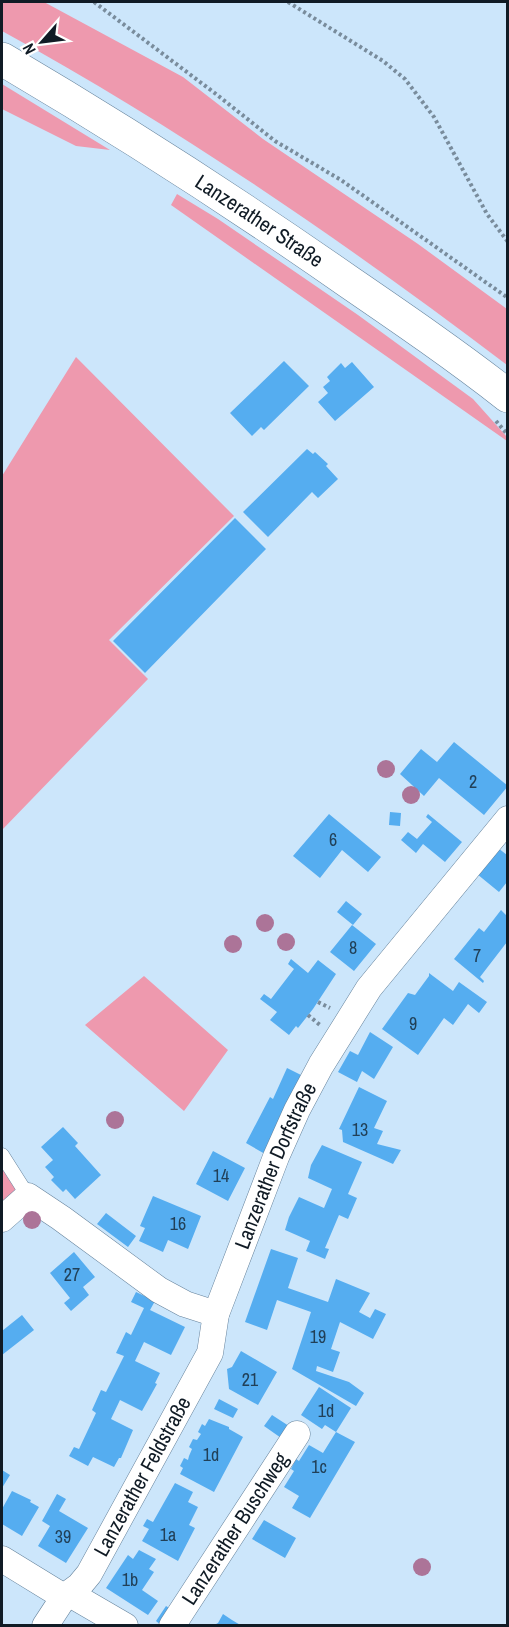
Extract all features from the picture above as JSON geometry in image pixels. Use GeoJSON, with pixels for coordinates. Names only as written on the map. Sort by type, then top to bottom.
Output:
{"type":"FeatureCollection","features":[{"type":"Feature","properties":{"kind":"main road","name":"Lanzerather Straße"},"geometry":{"type":"LineString","coordinates":[[2,59],[157,152],[243,209],[390,310],[507,396]]}},
{"type":"Feature","properties":{"kind":"street","name":"Lanzerather Dorfstraße"},"geometry":{"type":"LineString","coordinates":[[216,1314],[276,1157],[321,1065],[369,988],[507,819]]}},
{"type":"Feature","properties":{"kind":"street"},"geometry":{"type":"LineString","coordinates":[[2,1220],[28,1196],[159,1290],[185,1304],[216,1314]]}},
{"type":"Feature","properties":{"kind":"street","name":"Lanzerather Feldstraße"},"geometry":{"type":"LineString","coordinates":[[45,1626],[67,1595],[89,1574],[210,1353],[216,1314]]}},
{"type":"Feature","properties":{"kind":"street","name":"Lanzerather Buschweg"},"geometry":{"type":"LineString","coordinates":[[172,1626],[297,1434]]}},
{"type":"Feature","properties":{"kind":"street"},"geometry":{"type":"LineString","coordinates":[[2,1559],[125,1626]]}},
{"type":"Feature","properties":{"kind":"lane"},"geometry":{"type":"LineString","coordinates":[[2,1155],[28,1196]]}},
{"type":"Feature","properties":{"kind":"path"},"geometry":{"type":"LineString","coordinates":[[94,2],[275,141],[350,187],[507,298]]}},
{"type":"Feature","properties":{"kind":"path"},"geometry":{"type":"LineString","coordinates":[[288,2],[383,61],[405,79],[434,117],[487,214],[507,242]]}},
{"type":"Feature","properties":{"kind":"shaded area"},"geometry":{"type":"Polygon","coordinates":[[[2,2],[44,2],[183,77],[263,139],[418,244],[507,309],[507,365],[323,231],[197,147],[68,68],[2,31],[2,2]]]}},
{"type":"Feature","properties":{"kind":"shaded area"},"geometry":{"type":"Polygon","coordinates":[[[2,84],[110,150],[76,146],[2,109],[2,84]]]}},
{"type":"Feature","properties":{"kind":"shaded area"},"geometry":{"type":"Polygon","coordinates":[[[177,194],[218,219],[358,315],[473,399],[507,437],[507,441],[171,205],[177,194]]]}},
{"type":"Feature","properties":{"kind":"shaded area"},"geometry":{"type":"Polygon","coordinates":[[[76,357],[234,516],[109,640],[148,679],[2,830],[2,476],[76,357]]]}},
{"type":"Feature","properties":{"kind":"shaded area"},"geometry":{"type":"Polygon","coordinates":[[[144,976],[228,1050],[184,1111],[85,1025],[144,976]]]}},
{"type":"Feature","properties":{"kind":"shaded area"},"geometry":{"type":"Polygon","coordinates":[[[2,1160],[19,1193],[2,1210],[2,1160]]]}},
{"type":"Feature","properties":{"kind":"building"},"geometry":{"type":"Polygon","coordinates":[[[284,361],[309,386],[264,430],[261,427],[252,436],[230,413],[284,361]]]}},
{"type":"Feature","properties":{"kind":"building"},"geometry":{"type":"Polygon","coordinates":[[[352,362],[374,387],[335,421],[318,402],[328,393],[323,387],[330,381],[327,377],[341,363],[345,368],[352,362]]]}},
{"type":"Feature","properties":{"kind":"building"},"geometry":{"type":"Polygon","coordinates":[[[307,449],[313,454],[315,452],[328,464],[326,466],[338,479],[318,498],[312,492],[268,537],[243,512],[307,449]]]}},
{"type":"Feature","properties":{"kind":"building"},"geometry":{"type":"Polygon","coordinates":[[[235,518],[266,549],[145,673],[113,641],[235,518]]]}},
{"type":"Feature","properties":{"kind":"building"},"geometry":{"type":"Polygon","coordinates":[[[454,742],[508,786],[484,815],[439,778],[424,796],[400,774],[421,749],[437,762],[454,742]]]}},
{"type":"Feature","properties":{"kind":"building"},"geometry":{"type":"Polygon","coordinates":[[[390,812],[401,813],[400,826],[389,825],[390,812]]]}},
{"type":"Feature","properties":{"kind":"building"},"geometry":{"type":"Polygon","coordinates":[[[329,814],[381,857],[368,872],[342,850],[320,878],[293,856],[329,814]]]}},
{"type":"Feature","properties":{"kind":"building"},"geometry":{"type":"Polygon","coordinates":[[[428,814],[462,842],[445,862],[423,844],[416,853],[401,840],[408,832],[417,839],[432,822],[426,817],[428,814]]]}},
{"type":"Feature","properties":{"kind":"building"},"geometry":{"type":"Polygon","coordinates":[[[498,848],[507,855],[507,882],[499,892],[477,874],[498,848]]]}},
{"type":"Feature","properties":{"kind":"building"},"geometry":{"type":"Polygon","coordinates":[[[346,901],[362,914],[353,925],[337,912],[346,901]]]}},
{"type":"Feature","properties":{"kind":"building"},"geometry":{"type":"Polygon","coordinates":[[[501,910],[507,916],[507,942],[480,977],[483,983],[454,959],[479,928],[484,932],[501,910]]]}},
{"type":"Feature","properties":{"kind":"building"},"geometry":{"type":"Polygon","coordinates":[[[352,925],[376,944],[354,971],[330,952],[352,925]]]}},
{"type":"Feature","properties":{"kind":"building"},"geometry":{"type":"Polygon","coordinates":[[[291,959],[308,973],[318,960],[336,974],[313,1009],[298,1028],[296,1026],[289,1035],[270,1020],[277,1012],[260,999],[264,994],[271,999],[294,969],[288,964],[291,959]]]}},
{"type":"Feature","properties":{"kind":"building"},"geometry":{"type":"Polygon","coordinates":[[[429,973],[453,991],[459,982],[487,1002],[479,1013],[468,1004],[453,1025],[444,1018],[418,1055],[382,1029],[408,993],[415,995],[429,973]]]}},
{"type":"Feature","properties":{"kind":"building"},"geometry":{"type":"Polygon","coordinates":[[[370,1032],[393,1047],[374,1079],[362,1071],[357,1082],[338,1072],[350,1051],[358,1055],[370,1032]]]}},
{"type":"Feature","properties":{"kind":"building"},"geometry":{"type":"Polygon","coordinates":[[[287,1068],[303,1076],[265,1154],[246,1143],[270,1097],[273,1099],[287,1068]]]}},
{"type":"Feature","properties":{"kind":"building"},"geometry":{"type":"Polygon","coordinates":[[[359,1087],[387,1101],[374,1128],[383,1131],[377,1144],[401,1150],[393,1164],[343,1142],[342,1130],[339,1129],[359,1087]]]}},
{"type":"Feature","properties":{"kind":"building"},"geometry":{"type":"Polygon","coordinates":[[[63,1127],[78,1143],[75,1146],[101,1175],[75,1199],[66,1189],[63,1192],[51,1180],[54,1177],[45,1167],[53,1160],[41,1147],[63,1127]]]}},
{"type":"Feature","properties":{"kind":"building"},"geometry":{"type":"Polygon","coordinates":[[[322,1145],[362,1162],[348,1194],[357,1198],[348,1219],[339,1215],[325,1248],[329,1249],[325,1259],[306,1251],[310,1241],[285,1230],[299,1197],[324,1208],[332,1189],[308,1178],[311,1165],[322,1145]]]}},
{"type":"Feature","properties":{"kind":"building"},"geometry":{"type":"Polygon","coordinates":[[[213,1151],[245,1168],[228,1201],[196,1184],[213,1151]]]}},
{"type":"Feature","properties":{"kind":"building"},"geometry":{"type":"Polygon","coordinates":[[[153,1196],[201,1216],[188,1249],[168,1240],[163,1252],[139,1241],[145,1228],[140,1226],[153,1196]]]}},
{"type":"Feature","properties":{"kind":"building"},"geometry":{"type":"Polygon","coordinates":[[[106,1213],[136,1236],[128,1247],[97,1224],[106,1213]]]}},
{"type":"Feature","properties":{"kind":"building"},"geometry":{"type":"Polygon","coordinates":[[[271,1249],[298,1258],[288,1288],[328,1302],[336,1279],[370,1293],[359,1312],[370,1318],[375,1309],[386,1314],[373,1339],[340,1322],[331,1349],[340,1352],[333,1372],[317,1366],[316,1371],[349,1382],[364,1393],[356,1406],[292,1369],[311,1312],[277,1300],[267,1330],[245,1322],[271,1249]]]}},
{"type":"Feature","properties":{"kind":"building"},"geometry":{"type":"Polygon","coordinates":[[[74,1252],[95,1277],[83,1287],[89,1295],[71,1311],[64,1303],[70,1298],[50,1273],[74,1252]]]}},
{"type":"Feature","properties":{"kind":"building"},"geometry":{"type":"Polygon","coordinates":[[[136,1292],[155,1301],[150,1310],[185,1327],[171,1355],[144,1342],[135,1361],[160,1373],[155,1383],[157,1384],[142,1411],[120,1400],[111,1419],[133,1430],[121,1458],[114,1467],[93,1457],[88,1466],[69,1456],[74,1447],[79,1449],[96,1413],[92,1410],[101,1390],[106,1392],[124,1356],[116,1353],[126,1332],[131,1335],[144,1308],[131,1302],[136,1292]]]}},
{"type":"Feature","properties":{"kind":"building"},"geometry":{"type":"Polygon","coordinates":[[[22,1315],[34,1330],[2,1355],[2,1331],[22,1315]]]}},
{"type":"Feature","properties":{"kind":"building"},"geometry":{"type":"Polygon","coordinates":[[[241,1351],[277,1372],[258,1405],[229,1389],[227,1369],[232,1367],[241,1351]]]}},
{"type":"Feature","properties":{"kind":"building"},"geometry":{"type":"Polygon","coordinates":[[[319,1387],[351,1408],[336,1432],[325,1425],[322,1429],[301,1415],[319,1387]]]}},
{"type":"Feature","properties":{"kind":"building"},"geometry":{"type":"Polygon","coordinates":[[[219,1399],[238,1409],[233,1418],[214,1409],[219,1399]]]}},
{"type":"Feature","properties":{"kind":"building"},"geometry":{"type":"Polygon","coordinates":[[[272,1415],[292,1428],[284,1440],[264,1426],[272,1415]]]}},
{"type":"Feature","properties":{"kind":"building"},"geometry":{"type":"Polygon","coordinates":[[[209,1419],[229,1427],[243,1437],[214,1492],[180,1474],[183,1468],[180,1466],[184,1458],[188,1460],[192,1449],[189,1447],[193,1439],[197,1440],[201,1434],[198,1432],[202,1424],[205,1426],[209,1419]]]}},
{"type":"Feature","properties":{"kind":"building"},"geometry":{"type":"Polygon","coordinates":[[[336,1432],[355,1442],[310,1518],[292,1508],[299,1496],[284,1487],[294,1471],[291,1469],[296,1459],[299,1461],[309,1445],[323,1453],[336,1432]]]}},
{"type":"Feature","properties":{"kind":"building"},"geometry":{"type":"Polygon","coordinates":[[[2,1470],[10,1475],[2,1488],[2,1470]]]}},
{"type":"Feature","properties":{"kind":"building"},"geometry":{"type":"Polygon","coordinates":[[[175,1483],[193,1492],[188,1502],[198,1507],[189,1525],[195,1528],[178,1561],[142,1541],[149,1529],[143,1526],[147,1519],[153,1522],[175,1483]]]}},
{"type":"Feature","properties":{"kind":"building"},"geometry":{"type":"Polygon","coordinates":[[[12,1491],[31,1500],[30,1502],[39,1507],[22,1536],[2,1524],[2,1509],[12,1491]]]}},
{"type":"Feature","properties":{"kind":"building"},"geometry":{"type":"Polygon","coordinates":[[[57,1494],[66,1499],[59,1511],[88,1528],[66,1563],[38,1546],[50,1526],[42,1521],[57,1494]]]}},
{"type":"Feature","properties":{"kind":"building"},"geometry":{"type":"Polygon","coordinates":[[[264,1520],[296,1538],[285,1558],[252,1539],[264,1520]]]}},
{"type":"Feature","properties":{"kind":"building"},"geometry":{"type":"Polygon","coordinates":[[[139,1550],[156,1559],[149,1569],[154,1572],[142,1590],[158,1601],[148,1615],[106,1588],[128,1555],[133,1559],[139,1550]]]}},
{"type":"Feature","properties":{"kind":"building"},"geometry":{"type":"Polygon","coordinates":[[[166,1606],[174,1611],[162,1626],[156,1621],[166,1606]]]}},
{"type":"Feature","properties":{"kind":"building"},"geometry":{"type":"Polygon","coordinates":[[[223,1614],[242,1626],[212,1626],[218,1623],[223,1614]]]}}]}
